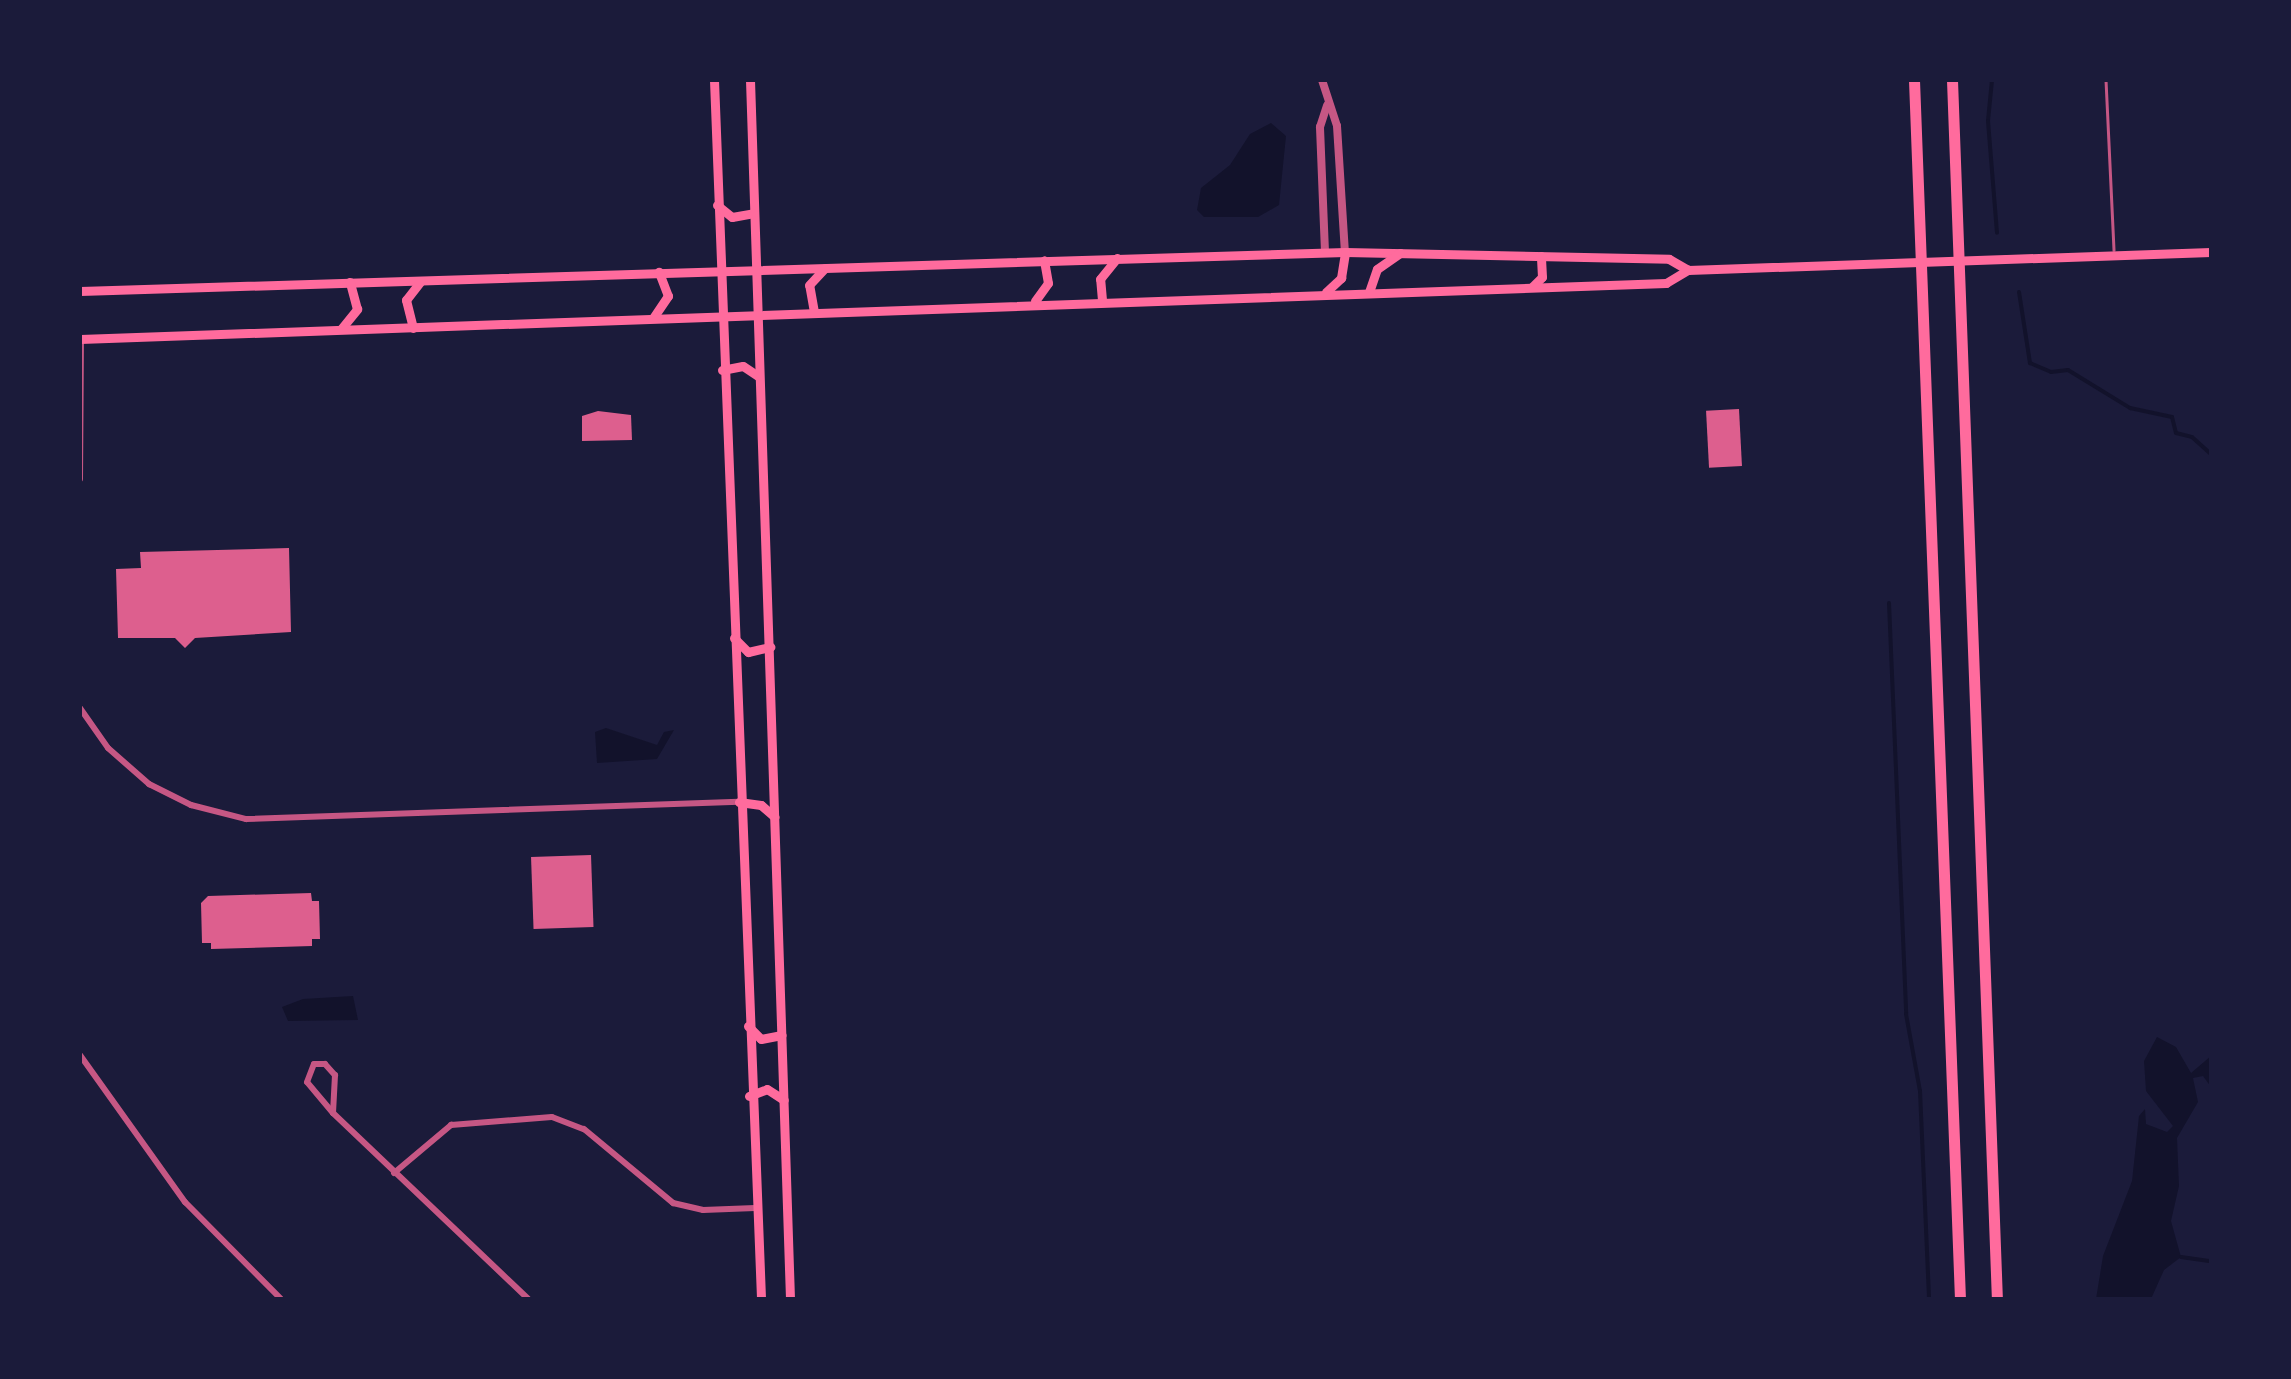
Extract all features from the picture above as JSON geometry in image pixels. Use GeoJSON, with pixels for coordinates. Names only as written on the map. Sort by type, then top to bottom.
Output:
{"type":"FeatureCollection","features":[{"type":"Feature","properties":{"kind":"highway"},"geometry":{"type":"LineString","coordinates":[[1914,80],[1960,1299]]}},
{"type":"Feature","properties":{"kind":"highway"},"geometry":{"type":"LineString","coordinates":[[1952,80],[1997,1299]]}},
{"type":"Feature","properties":{"kind":"main road"},"geometry":{"type":"LineString","coordinates":[[714,80],[748,1096],[761,1299]]}},
{"type":"Feature","properties":{"kind":"main road"},"geometry":{"type":"LineString","coordinates":[[750,80],[790,1299]]}},
{"type":"Feature","properties":{"kind":"main road"},"geometry":{"type":"LineString","coordinates":[[717,205],[732,217],[754,213]]}},
{"type":"Feature","properties":{"kind":"main road"},"geometry":{"type":"LineString","coordinates":[[80,291],[1325,252],[1669,258],[1688,270]]}},
{"type":"Feature","properties":{"kind":"main road"},"geometry":{"type":"LineString","coordinates":[[1324,294],[1341,278],[1345,252]]}},
{"type":"Feature","properties":{"kind":"main road"},"geometry":{"type":"LineString","coordinates":[[1370,292],[1377,270],[1402,252]]}},
{"type":"Feature","properties":{"kind":"main road"},"geometry":{"type":"LineString","coordinates":[[80,339],[1033,302],[1666,283],[1688,270],[2211,252]]}},
{"type":"Feature","properties":{"kind":"main road"},"geometry":{"type":"LineString","coordinates":[[1532,287],[1544,270],[1541,256]]}},
{"type":"Feature","properties":{"kind":"main road"},"geometry":{"type":"LineString","coordinates":[[1102,300],[1100,279],[1117,258]]}},
{"type":"Feature","properties":{"kind":"main road"},"geometry":{"type":"LineString","coordinates":[[1033,302],[1048,283],[1044,260]]}},
{"type":"Feature","properties":{"kind":"main road"},"geometry":{"type":"LineString","coordinates":[[814,312],[809,285],[828,267]]}},
{"type":"Feature","properties":{"kind":"main road"},"geometry":{"type":"LineString","coordinates":[[652,318],[668,296],[659,272]]}},
{"type":"Feature","properties":{"kind":"main road"},"geometry":{"type":"LineString","coordinates":[[412,328],[406,300],[423,279]]}},
{"type":"Feature","properties":{"kind":"main road"},"geometry":{"type":"LineString","coordinates":[[339,330],[357,309],[350,282]]}},
{"type":"Feature","properties":{"kind":"main road"},"geometry":{"type":"LineString","coordinates":[[80,302],[94,290]]}},
{"type":"Feature","properties":{"kind":"main road"},"geometry":{"type":"LineString","coordinates":[[722,370],[742,366],[760,378]]}},
{"type":"Feature","properties":{"kind":"main road"},"geometry":{"type":"LineString","coordinates":[[732,635],[748,652],[770,647]]}},
{"type":"Feature","properties":{"kind":"main road"},"geometry":{"type":"LineString","coordinates":[[739,802],[761,804],[776,818]]}},
{"type":"Feature","properties":{"kind":"main road"},"geometry":{"type":"LineString","coordinates":[[746,1024],[761,1039],[782,1036]]}},
{"type":"Feature","properties":{"kind":"main road"},"geometry":{"type":"LineString","coordinates":[[748,1096],[767,1090],[784,1100]]}},
{"type":"Feature","properties":{"kind":"street"},"geometry":{"type":"LineString","coordinates":[[1322,80],[1337,126],[1345,252]]}},
{"type":"Feature","properties":{"kind":"street"},"geometry":{"type":"LineString","coordinates":[[1325,252],[1320,127],[1328,105]]}},
{"type":"Feature","properties":{"kind":"street"},"geometry":{"type":"LineString","coordinates":[[80,339],[80,479]]}},
{"type":"Feature","properties":{"kind":"street"},"geometry":{"type":"LineString","coordinates":[[80,708],[108,748],[149,784],[191,806],[246,819],[739,802]]}},
{"type":"Feature","properties":{"kind":"street"},"geometry":{"type":"LineString","coordinates":[[80,1055],[186,1202],[281,1299]]}},
{"type":"Feature","properties":{"kind":"street"},"geometry":{"type":"LineString","coordinates":[[334,1113],[335,1075],[325,1064],[314,1064],[307,1082],[334,1113],[528,1299]]}},
{"type":"Feature","properties":{"kind":"street"},"geometry":{"type":"LineString","coordinates":[[394,1173],[434,1133],[461,1121],[552,1118],[596,1137],[673,1203],[703,1210],[755,1208]]}},
{"type":"Feature","properties":{"kind":"lane"},"geometry":{"type":"LineString","coordinates":[[2106,80],[2114,257]]}},
{"type":"Feature","properties":{"kind":"shaded area"},"geometry":{"type":"Polygon","coordinates":[[[1271,123],[1286,136],[1279,205],[1258,217],[1204,217],[1197,210],[1201,188],[1230,165],[1250,134],[1271,123]]]}},
{"type":"Feature","properties":{"kind":"shaded area"},"geometry":{"type":"Polygon","coordinates":[[[606,728],[657,745],[664,732],[674,730],[657,759],[597,763],[595,732],[606,728]]]}},
{"type":"Feature","properties":{"kind":"shaded area"},"geometry":{"type":"Polygon","coordinates":[[[353,996],[358,1020],[288,1021],[282,1007],[303,999],[353,996]]]}},
{"type":"Feature","properties":{"kind":"shaded area"},"geometry":{"type":"Polygon","coordinates":[[[2157,1037],[2176,1047],[2191,1073],[2211,1056],[2211,1087],[2203,1076],[2193,1078],[2198,1102],[2177,1138],[2179,1186],[2171,1221],[2181,1257],[2164,1270],[2151,1299],[2096,1299],[2103,1256],[2132,1181],[2139,1116],[2145,1109],[2146,1124],[2167,1132],[2173,1126],[2146,1091],[2144,1061],[2157,1037]]]}},
{"type":"Feature","properties":{"kind":"building"},"geometry":{"type":"Polygon","coordinates":[[[1739,409],[1742,466],[1709,468],[1706,411],[1739,409]]]}},
{"type":"Feature","properties":{"kind":"building"},"geometry":{"type":"Polygon","coordinates":[[[598,411],[631,415],[632,440],[582,441],[582,416],[598,411]]]}},
{"type":"Feature","properties":{"kind":"building"},"geometry":{"type":"Polygon","coordinates":[[[289,548],[291,632],[195,638],[185,648],[175,638],[118,638],[116,569],[141,568],[140,552],[289,548]]]}},
{"type":"Feature","properties":{"kind":"building"},"geometry":{"type":"Polygon","coordinates":[[[591,855],[594,927],[534,929],[531,857],[591,855]]]}},
{"type":"Feature","properties":{"kind":"building"},"geometry":{"type":"Polygon","coordinates":[[[311,893],[312,901],[319,901],[320,939],[312,939],[312,946],[211,949],[211,943],[202,943],[201,903],[208,896],[311,893]]]}},
{"type":"Feature","properties":{"kind":"waterway"},"geometry":{"type":"LineString","coordinates":[[1992,80],[1988,121],[1997,233]]}},
{"type":"Feature","properties":{"kind":"waterway"},"geometry":{"type":"LineString","coordinates":[[2019,292],[2030,363],[2051,372],[2068,370],[2130,408],[2172,417],[2176,433],[2192,437],[2211,454]]}},
{"type":"Feature","properties":{"kind":"waterway"},"geometry":{"type":"LineString","coordinates":[[1889,603],[1906,1014],[1920,1091],[1929,1299]]}},
{"type":"Feature","properties":{"kind":"waterway"},"geometry":{"type":"LineString","coordinates":[[2181,1257],[2211,1261]]}}]}
